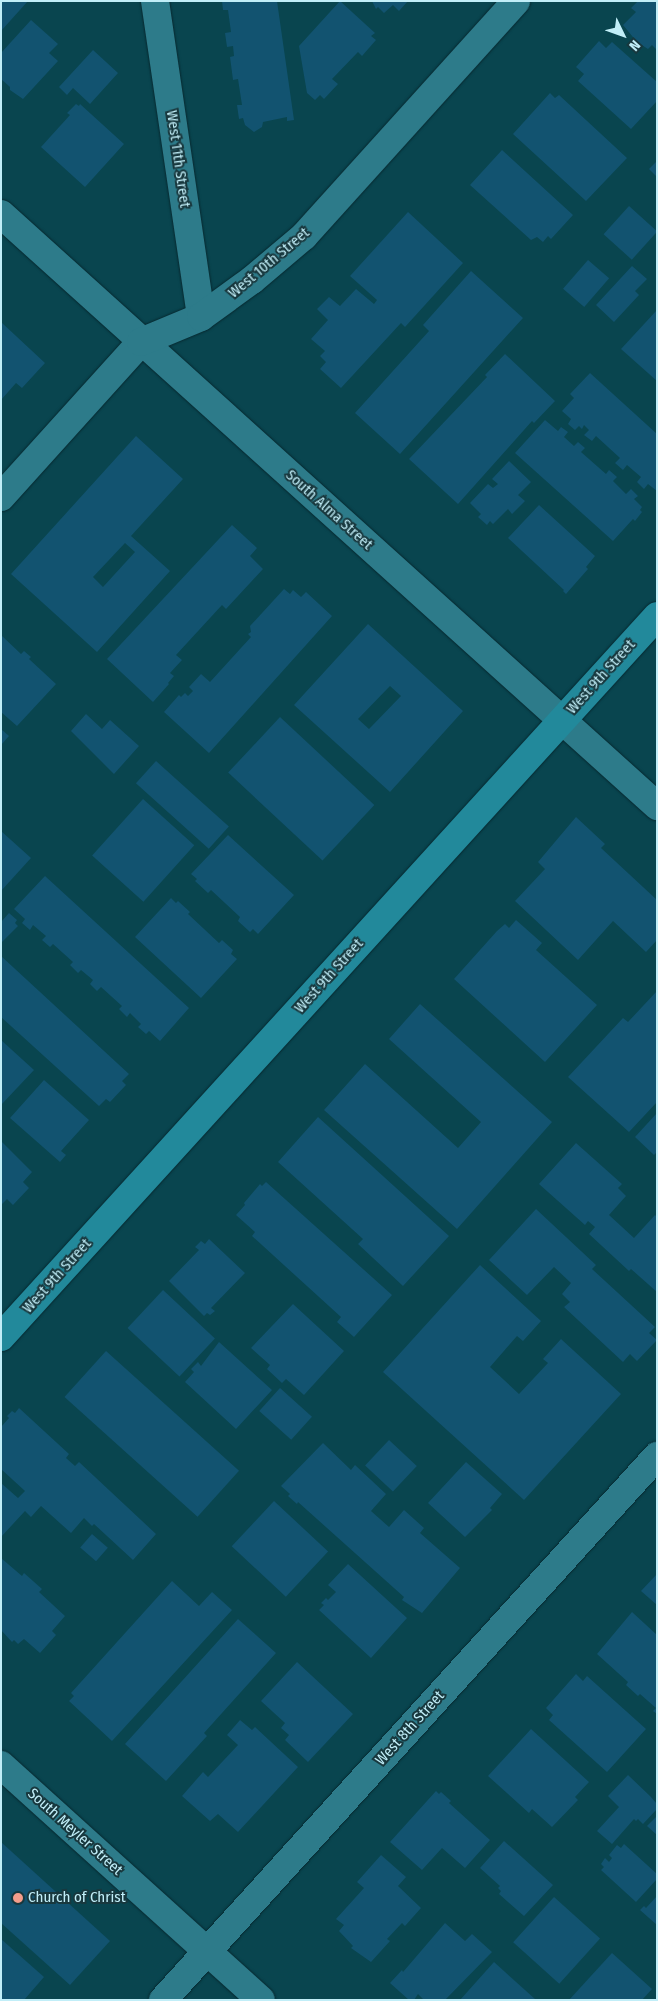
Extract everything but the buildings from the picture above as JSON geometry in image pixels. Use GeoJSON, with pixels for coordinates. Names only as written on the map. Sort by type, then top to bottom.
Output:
{"type":"FeatureCollection","features":[{"type":"Feature","properties":{"kind":"main road","name":"West 9th Street"},"geometry":{"type":"LineString","coordinates":[[1,1337],[657,616]]}},
{"type":"Feature","properties":{"kind":"street","name":"West 11th Street"},"geometry":{"type":"LineString","coordinates":[[155,1],[201,317]]}},
{"type":"Feature","properties":{"kind":"street","name":"West 10th Street"},"geometry":{"type":"LineString","coordinates":[[1,497],[140,342],[201,317],[252,280],[304,236],[516,1]]}},
{"type":"Feature","properties":{"kind":"street","name":"South Alma Street"},"geometry":{"type":"LineString","coordinates":[[1,214],[140,342],[563,719],[657,806]]}},
{"type":"Feature","properties":{"kind":"street","name":"West 8th Street"},"geometry":{"type":"LineString","coordinates":[[163,2000],[657,1456]]}},
{"type":"Feature","properties":{"kind":"street","name":"South Meyler Street"},"geometry":{"type":"LineString","coordinates":[[1,1765],[260,2000]]}},
{"type":"Feature","properties":{"kind":"place","name":"Church of Christ"},"geometry":{"type":"Point","coordinates":[18,1898]}}]}
